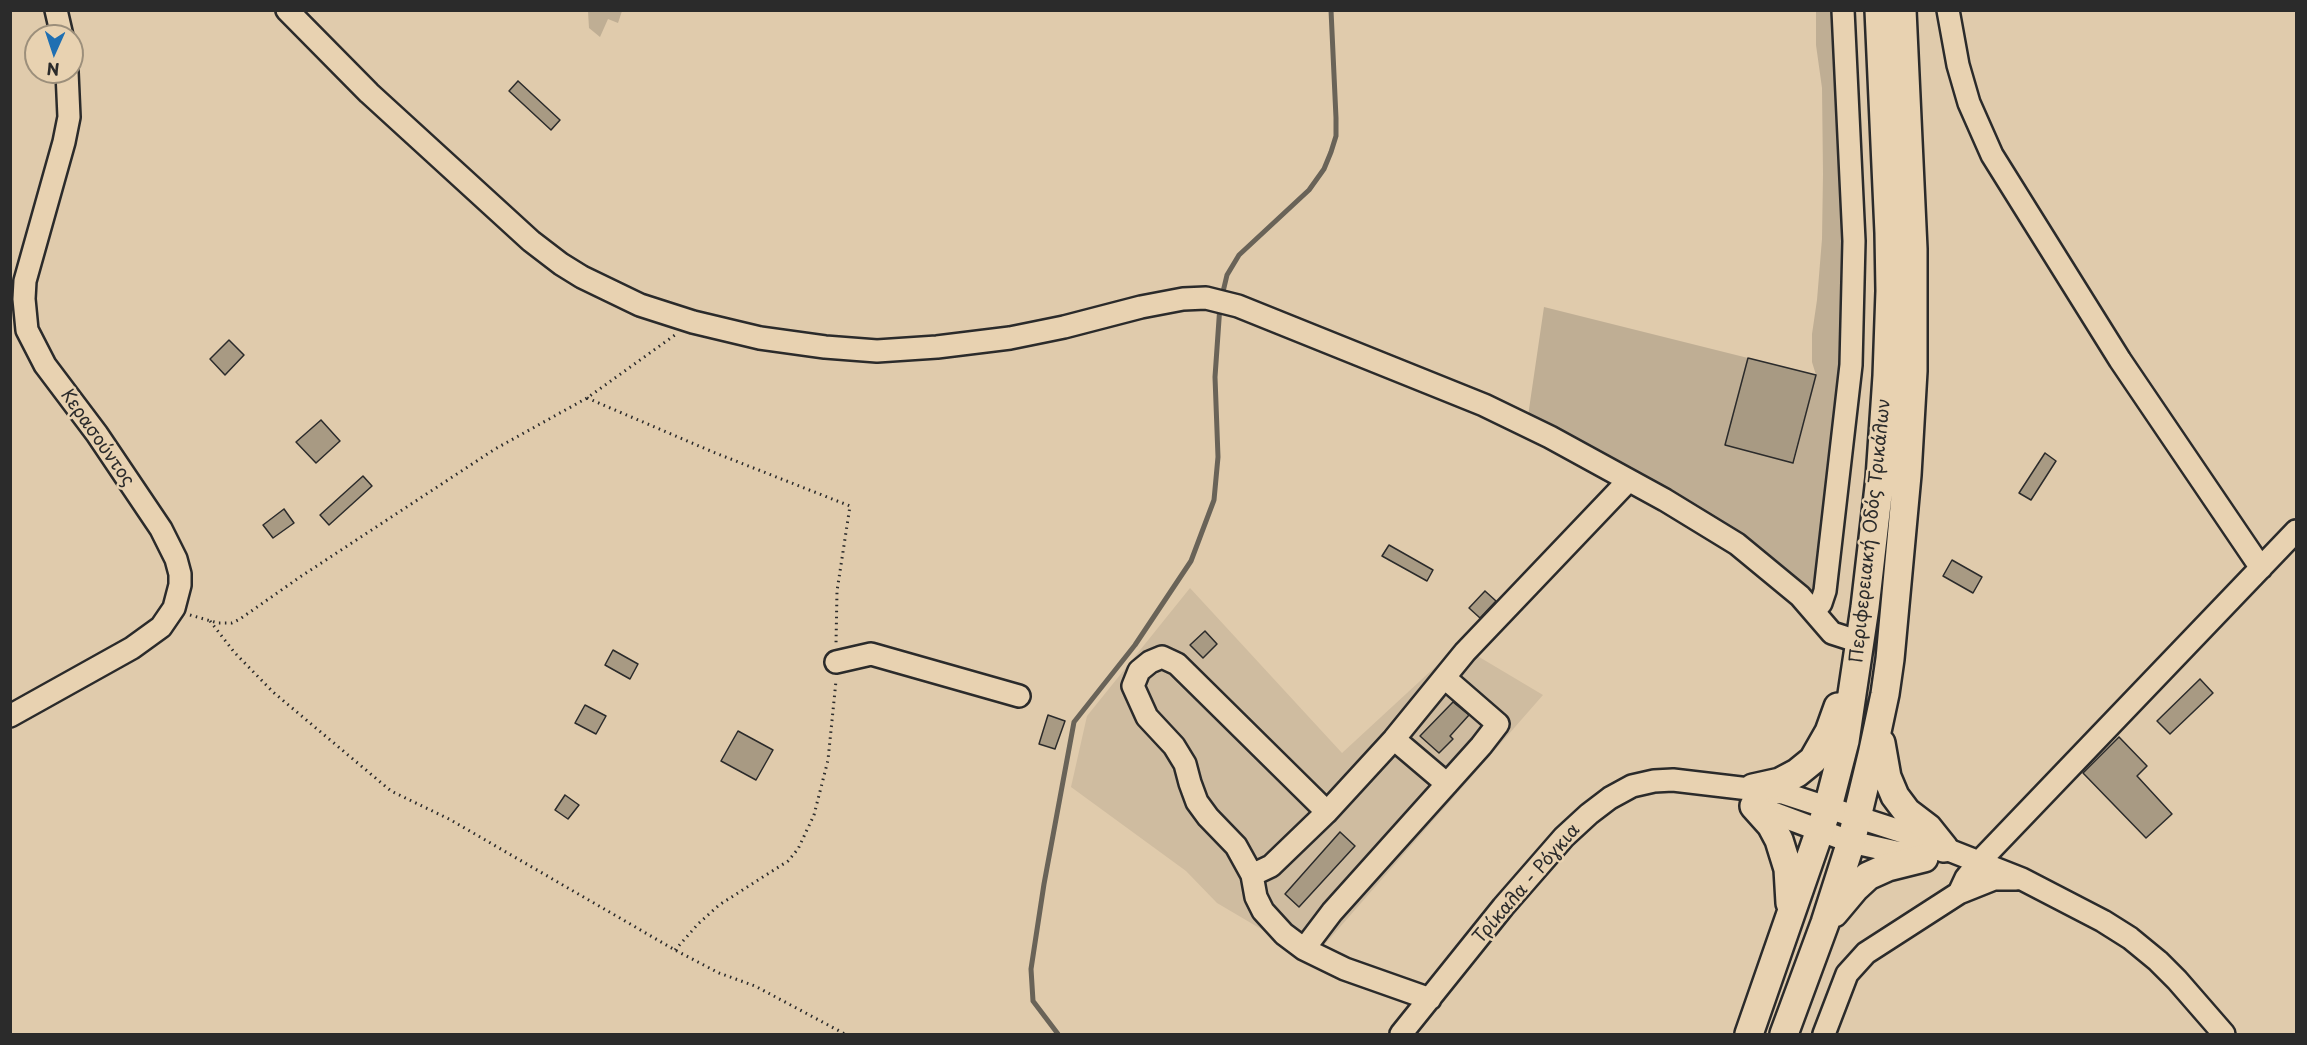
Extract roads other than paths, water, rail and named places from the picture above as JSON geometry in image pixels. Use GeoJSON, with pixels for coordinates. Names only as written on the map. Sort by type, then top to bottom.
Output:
{"type":"FeatureCollection","features":[{"type":"Feature","properties":{"kind":"main road","name":"Περιφερειακή Οδός Τρικάλων"},"geometry":{"type":"LineString","coordinates":[[1749,1035],[1824,819],[1845,741],[1859,649],[1880,478],[1887,376],[1889,233],[1879,10]]}},
{"type":"Feature","properties":{"kind":"main road","name":"Περιφερειακή Οδός Τρικάλων"},"geometry":{"type":"LineString","coordinates":[[1784,1035],[1825,923],[1858,816],[1885,694],[1898,585],[1913,370],[1913,249],[1902,10]]}},
{"type":"Feature","properties":{"kind":"main road"},"geometry":{"type":"LineString","coordinates":[[1791,910],[1788,869],[1781,847],[1754,797],[1797,773],[1814,760],[1829,732],[1859,649]]}},
{"type":"Feature","properties":{"kind":"main road"},"geometry":{"type":"LineString","coordinates":[[1825,923],[1868,876],[1888,867],[1942,854],[1928,828],[1907,812],[1894,796],[1887,777],[1878,726]]}},
{"type":"Feature","properties":{"kind":"street"},"geometry":{"type":"LineString","coordinates":[[287,10],[369,93],[544,252],[606,290],[640,305],[693,322],[791,343],[848,350],[892,351],[994,340],[1064,327],[1164,302],[1196,297],[1238,306],[1484,405],[1550,437],[1665,500],[1737,544],[1800,596],[1832,633],[1859,649]]}},
{"type":"Feature","properties":{"kind":"street"},"geometry":{"type":"LineString","coordinates":[[1814,612],[1821,603],[1825,591],[1851,365],[1854,241],[1843,10]]}},
{"type":"Feature","properties":{"kind":"street"},"geometry":{"type":"LineString","coordinates":[[1948,10],[1958,65],[1969,103],[1992,154],[2120,360],[2261,568]]}},
{"type":"Feature","properties":{"kind":"street","name":"Κερασούντος"},"geometry":{"type":"LineString","coordinates":[[10,716],[132,648],[161,627],[174,608],[180,585],[180,574],[167,538],[97,434],[45,365],[27,330],[25,281],[64,142],[69,117],[68,84]]}},
{"type":"Feature","properties":{"kind":"street"},"geometry":{"type":"LineString","coordinates":[[1252,875],[1271,866],[1328,812],[1394,739],[1472,644],[1628,481]]}},
{"type":"Feature","properties":{"kind":"street"},"geometry":{"type":"LineString","coordinates":[[1959,893],[1966,878],[1979,862],[2296,531]]}},
{"type":"Feature","properties":{"kind":"street"},"geometry":{"type":"LineString","coordinates":[[836,662],[871,654],[1019,696]]}},
{"type":"Feature","properties":{"kind":"street"},"geometry":{"type":"LineString","coordinates":[[1328,812],[1177,664],[1162,657],[1150,662],[1139,671],[1133,686],[1147,717],[1174,746],[1185,764],[1197,802],[1236,846],[1252,875],[1256,897],[1263,911],[1284,934],[1304,950],[1345,969],[1430,999]]}},
{"type":"Feature","properties":{"kind":"street"},"geometry":{"type":"LineString","coordinates":[[1304,950],[1332,912],[1481,746],[1498,724],[1445,678]]}},
{"type":"Feature","properties":{"kind":"street"},"geometry":{"type":"LineString","coordinates":[[1394,739],[1447,784]]}},
{"type":"Feature","properties":{"kind":"street","name":"Τρίκαλα - Ρόγκια"},"geometry":{"type":"LineString","coordinates":[[1401,1035],[1503,907],[1564,837],[1610,798],[1632,786],[1673,780],[1718,786],[1824,819],[1858,816],[1942,854]]}},
{"type":"Feature","properties":{"kind":"street","name":"Τρίκαλα - Ρόγκια"},"geometry":{"type":"LineString","coordinates":[[1824,819],[1851,842],[1942,854],[1979,862],[2022,879],[2103,921],[2158,961],[2223,1035]]}},
{"type":"Feature","properties":{"kind":"street"},"geometry":{"type":"LineString","coordinates":[[1824,1035],[1847,974],[1866,953],[1959,893],[1994,879],[2022,879]]}},
{"type":"Feature","properties":{"kind":"waterway"},"geometry":{"type":"LineString","coordinates":[[1222,296],[1227,275],[1239,255],[1309,190],[1324,169],[1331,152],[1336,136],[1331,10]]}},
{"type":"Feature","properties":{"kind":"waterway"},"geometry":{"type":"LineString","coordinates":[[1058,1034],[1033,1001],[1031,969],[1074,722],[1135,645],[1191,561],[1214,500],[1218,457],[1215,377],[1220,305]]}}]}
